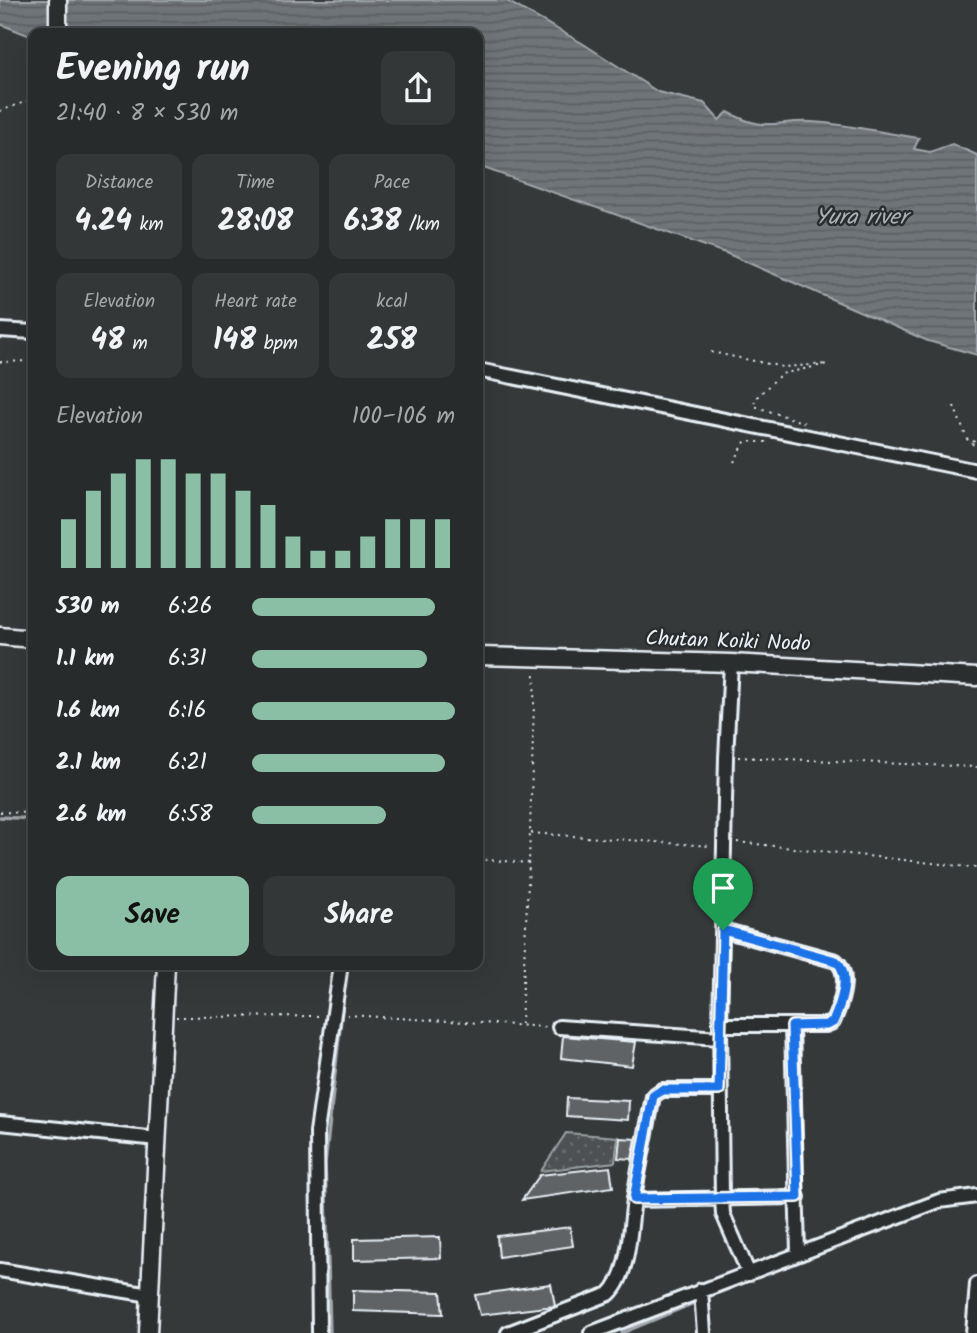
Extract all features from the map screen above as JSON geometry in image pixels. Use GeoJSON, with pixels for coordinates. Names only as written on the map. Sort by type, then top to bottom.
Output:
{"type":"FeatureCollection","features":[{"type":"Feature","properties":{"kind":"street"},"geometry":{"type":"LineString","coordinates":[[58,0],[58,28]]}},
{"type":"Feature","properties":{"kind":"street"},"geometry":{"type":"LineString","coordinates":[[0,330],[28,332]]}},
{"type":"Feature","properties":{"kind":"street"},"geometry":{"type":"LineString","coordinates":[[483,371],[977,471]]}},
{"type":"Feature","properties":{"kind":"street"},"geometry":{"type":"LineString","coordinates":[[0,636],[28,639]]}},
{"type":"Feature","properties":{"kind":"street","name":"Chutan Koiki Nodo"},"geometry":{"type":"LineString","coordinates":[[483,656],[731,663],[977,677]]}},
{"type":"Feature","properties":{"kind":"street"},"geometry":{"type":"LineString","coordinates":[[731,663],[726,757],[719,1090],[722,1198],[723,1214],[749,1274]]}},
{"type":"Feature","properties":{"kind":"street"},"geometry":{"type":"LineString","coordinates":[[559,1027],[720,1031],[826,1025],[833,1022],[843,990],[843,970],[840,964],[723,930]]}},
{"type":"Feature","properties":{"kind":"street"},"geometry":{"type":"LineString","coordinates":[[149,1333],[166,970]]}},
{"type":"Feature","properties":{"kind":"street"},"geometry":{"type":"LineString","coordinates":[[319,1333],[317,1132],[340,970]]}},
{"type":"Feature","properties":{"kind":"street"},"geometry":{"type":"LineString","coordinates":[[792,1026],[798,1253]]}},
{"type":"Feature","properties":{"kind":"street"},"geometry":{"type":"LineString","coordinates":[[508,1333],[610,1294],[616,1288],[626,1257],[653,1096],[662,1090],[719,1090]]}},
{"type":"Feature","properties":{"kind":"street"},"geometry":{"type":"LineString","coordinates":[[0,1123],[158,1139]]}},
{"type":"Feature","properties":{"kind":"street"},"geometry":{"type":"LineString","coordinates":[[591,1333],[610,1329],[701,1290],[939,1201],[977,1196]]}},
{"type":"Feature","properties":{"kind":"street"},"geometry":{"type":"LineString","coordinates":[[634,1199],[798,1197]]}},
{"type":"Feature","properties":{"kind":"street"},"geometry":{"type":"LineString","coordinates":[[0,1270],[150,1296]]}},
{"type":"Feature","properties":{"kind":"street"},"geometry":{"type":"LineString","coordinates":[[973,1333],[977,1284]]}},
{"type":"Feature","properties":{"kind":"street"},"geometry":{"type":"LineString","coordinates":[[701,1290],[704,1333]]}},
{"type":"Feature","properties":{"kind":"path"},"geometry":{"type":"LineString","coordinates":[[0,111],[28,101]]}},
{"type":"Feature","properties":{"kind":"path"},"geometry":{"type":"LineString","coordinates":[[711,352],[783,368],[827,364],[781,374],[755,400],[754,406],[805,423]]}},
{"type":"Feature","properties":{"kind":"path"},"geometry":{"type":"LineString","coordinates":[[0,362],[28,361]]}},
{"type":"Feature","properties":{"kind":"path"},"geometry":{"type":"LineString","coordinates":[[954,406],[967,439],[977,448]]}},
{"type":"Feature","properties":{"kind":"path"},"geometry":{"type":"LineString","coordinates":[[972,443],[977,438]]}},
{"type":"Feature","properties":{"kind":"path"},"geometry":{"type":"LineString","coordinates":[[734,462],[746,442],[775,443]]}},
{"type":"Feature","properties":{"kind":"path"},"geometry":{"type":"LineString","coordinates":[[521,1025],[535,656]]}},
{"type":"Feature","properties":{"kind":"path"},"geometry":{"type":"LineString","coordinates":[[726,757],[977,767]]}},
{"type":"Feature","properties":{"kind":"path"},"geometry":{"type":"LineString","coordinates":[[0,811],[28,813]]}},
{"type":"Feature","properties":{"kind":"path"},"geometry":{"type":"LineString","coordinates":[[530,833],[726,844],[977,868]]}},
{"type":"Feature","properties":{"kind":"path"},"geometry":{"type":"LineString","coordinates":[[483,859],[529,863]]}},
{"type":"Feature","properties":{"kind":"path"},"geometry":{"type":"LineString","coordinates":[[164,1016],[334,1016],[559,1027]]}},
{"type":"Feature","properties":{"kind":"shaded area"},"geometry":{"type":"Polygon","coordinates":[[[566,1133],[618,1137],[615,1162],[541,1171],[566,1133]]]}},
{"type":"Feature","properties":{"kind":"water","name":"Yura river"},"geometry":{"type":"Polygon","coordinates":[[[0,0],[505,0],[582,43],[658,92],[704,103],[719,120],[728,112],[761,124],[812,122],[852,127],[919,138],[914,149],[930,152],[952,144],[977,155],[977,355],[928,341],[728,254],[483,168],[483,28],[28,28],[28,35],[0,24],[0,0]]]}},
{"type":"Feature","properties":{"kind":"building"},"geometry":{"type":"Polygon","coordinates":[[[563,1036],[636,1042],[632,1066],[561,1058],[563,1036]]]}},
{"type":"Feature","properties":{"kind":"building"},"geometry":{"type":"Polygon","coordinates":[[[567,1098],[629,1101],[628,1120],[566,1116],[567,1098]]]}},
{"type":"Feature","properties":{"kind":"building"},"geometry":{"type":"Polygon","coordinates":[[[620,1138],[636,1139],[632,1159],[618,1158],[620,1138]]]}},
{"type":"Feature","properties":{"kind":"building"},"geometry":{"type":"Polygon","coordinates":[[[610,1167],[613,1187],[522,1200],[540,1175],[610,1167]]]}},
{"type":"Feature","properties":{"kind":"building"},"geometry":{"type":"Polygon","coordinates":[[[570,1227],[573,1246],[499,1257],[497,1236],[570,1227]]]}},
{"type":"Feature","properties":{"kind":"building"},"geometry":{"type":"Polygon","coordinates":[[[440,1237],[441,1258],[354,1260],[354,1239],[440,1237]]]}},
{"type":"Feature","properties":{"kind":"building"},"geometry":{"type":"Polygon","coordinates":[[[551,1284],[555,1306],[480,1315],[475,1295],[551,1284]]]}},
{"type":"Feature","properties":{"kind":"building"},"geometry":{"type":"Polygon","coordinates":[[[353,1290],[441,1292],[443,1314],[353,1311],[353,1290]]]}},
{"type":"Feature","properties":{"kind":"waterway"},"geometry":{"type":"LineString","coordinates":[[0,817],[28,819]]}},
{"type":"Feature","properties":{"kind":"waterway"},"geometry":{"type":"LineString","coordinates":[[330,1333],[325,1163],[346,970]]}},
{"type":"Feature","properties":{"kind":"waterway"},"geometry":{"type":"LineString","coordinates":[[934,1209],[951,1205]]}},
{"type":"Feature","properties":{"kind":"waterway"},"geometry":{"type":"LineString","coordinates":[[706,1298],[777,1269]]}},
{"type":"Feature","properties":{"kind":"waterway"},"geometry":{"type":"LineString","coordinates":[[622,1333],[699,1301]]}},
{"type":"Feature","properties":{"kind":"route"},"geometry":{"type":"LineString","coordinates":[[723,930],[836,961],[843,970],[843,990],[833,1022],[826,1025],[792,1026],[798,1197],[634,1199],[653,1096],[662,1090],[719,1090],[723,930]]}}]}
